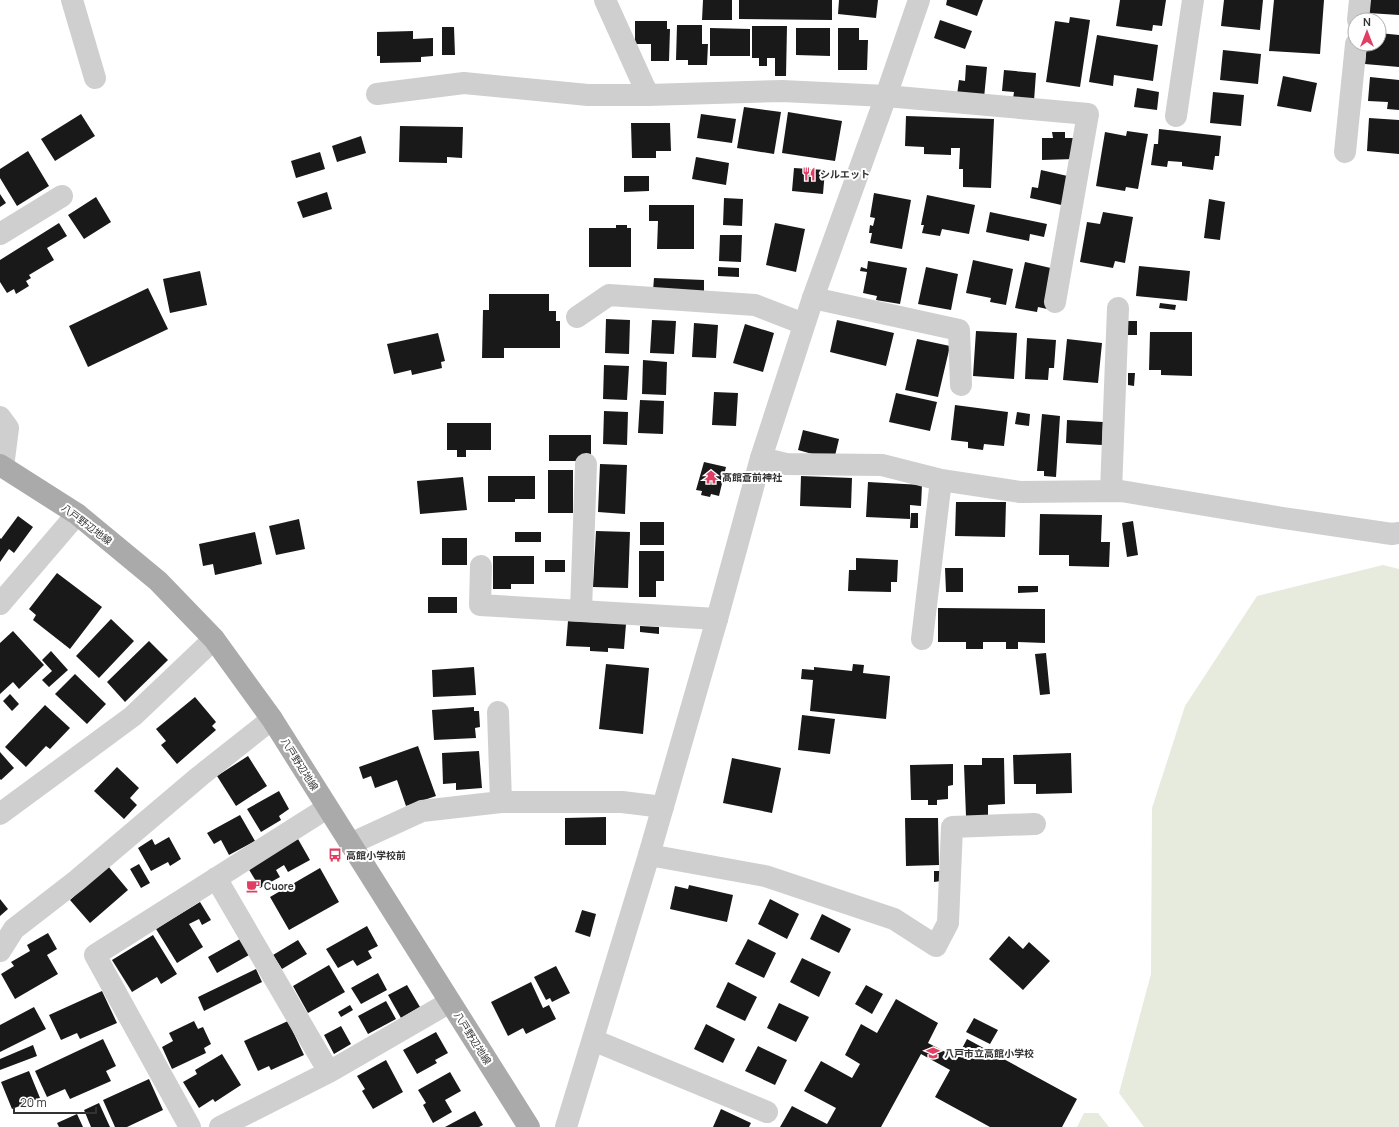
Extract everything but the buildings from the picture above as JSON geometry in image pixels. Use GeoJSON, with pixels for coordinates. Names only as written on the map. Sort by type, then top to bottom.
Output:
{"type":"FeatureCollection","features":[{"type":"Feature","properties":{"kind":"main road","name":"八戸野辺地線"},"geometry":{"type":"LineString","coordinates":[[2,466],[77,514],[158,581],[214,639],[272,719],[529,1127]]}},
{"type":"Feature","properties":{"kind":"street"},"geometry":{"type":"LineString","coordinates":[[72,0],[95,78]]}},
{"type":"Feature","properties":{"kind":"street"},"geometry":{"type":"LineString","coordinates":[[604,0],[648,95]]}},
{"type":"Feature","properties":{"kind":"street"},"geometry":{"type":"LineString","coordinates":[[566,1127],[663,807],[761,458],[804,324],[919,0]]}},
{"type":"Feature","properties":{"kind":"street"},"geometry":{"type":"LineString","coordinates":[[1176,116],[1193,0]]}},
{"type":"Feature","properties":{"kind":"street"},"geometry":{"type":"LineString","coordinates":[[1359,12],[1360,0]]}},
{"type":"Feature","properties":{"kind":"street"},"geometry":{"type":"LineString","coordinates":[[1345,152],[1355,52]]}},
{"type":"Feature","properties":{"kind":"street"},"geometry":{"type":"LineString","coordinates":[[377,94],[464,83],[588,95],[782,92],[886,96],[1088,114],[1055,302]]}},
{"type":"Feature","properties":{"kind":"street"},"geometry":{"type":"LineString","coordinates":[[0,234],[62,196]]}},
{"type":"Feature","properties":{"kind":"street"},"geometry":{"type":"LineString","coordinates":[[577,317],[609,295],[754,305],[804,324]]}},
{"type":"Feature","properties":{"kind":"street"},"geometry":{"type":"LineString","coordinates":[[813,298],[959,330],[961,385]]}},
{"type":"Feature","properties":{"kind":"street"},"geometry":{"type":"LineString","coordinates":[[1111,491],[1118,308]]}},
{"type":"Feature","properties":{"kind":"street"},"geometry":{"type":"LineString","coordinates":[[0,417],[8,428],[2,466]]}},
{"type":"Feature","properties":{"kind":"street"},"geometry":{"type":"LineString","coordinates":[[761,458],[786,464],[882,466],[941,480],[1020,492],[1121,491],[1291,519],[1392,534],[1399,533]]}},
{"type":"Feature","properties":{"kind":"street"},"geometry":{"type":"LineString","coordinates":[[581,611],[586,464]]}},
{"type":"Feature","properties":{"kind":"street"},"geometry":{"type":"LineString","coordinates":[[922,639],[941,480]]}},
{"type":"Feature","properties":{"kind":"street"},"geometry":{"type":"LineString","coordinates":[[0,604],[77,514]]}},
{"type":"Feature","properties":{"kind":"street"},"geometry":{"type":"LineString","coordinates":[[481,566],[480,605],[717,619]]}},
{"type":"Feature","properties":{"kind":"street"},"geometry":{"type":"LineString","coordinates":[[0,814],[133,716],[214,639]]}},
{"type":"Feature","properties":{"kind":"street"},"geometry":{"type":"LineString","coordinates":[[498,712],[501,802]]}},
{"type":"Feature","properties":{"kind":"street"},"geometry":{"type":"LineString","coordinates":[[0,951],[14,929],[76,881],[200,776],[272,719]]}},
{"type":"Feature","properties":{"kind":"street"},"geometry":{"type":"LineString","coordinates":[[350,844],[422,811],[501,802],[622,802],[663,807]]}},
{"type":"Feature","properties":{"kind":"street"},"geometry":{"type":"LineString","coordinates":[[190,1127],[95,955],[327,808]]}},
{"type":"Feature","properties":{"kind":"street"},"geometry":{"type":"LineString","coordinates":[[649,855],[765,876],[894,919],[936,946],[948,923],[952,827],[1035,824]]}},
{"type":"Feature","properties":{"kind":"street"},"geometry":{"type":"LineString","coordinates":[[216,878],[329,1072]]}},
{"type":"Feature","properties":{"kind":"street"},"geometry":{"type":"LineString","coordinates":[[220,1127],[329,1072],[450,1002]]}},
{"type":"Feature","properties":{"kind":"street"},"geometry":{"type":"LineString","coordinates":[[593,1040],[767,1112]]}},
{"type":"Feature","properties":{"kind":"shaded area"},"geometry":{"type":"Polygon","coordinates":[[[1383,565],[1399,569],[1399,1127],[1144,1127],[1119,1093],[1151,974],[1152,808],[1185,706],[1257,596],[1383,565]]]}},
{"type":"Feature","properties":{"kind":"shaded area"},"geometry":{"type":"Polygon","coordinates":[[[1084,1113],[1098,1113],[1109,1127],[1077,1127],[1084,1113]]]}},
{"type":"Feature","properties":{"kind":"place","name":"シルエット"},"geometry":{"type":"Point","coordinates":[809,174]}},
{"type":"Feature","properties":{"kind":"place","name":"髙館蒼前神社"},"geometry":{"type":"Point","coordinates":[711,477]}},
{"type":"Feature","properties":{"kind":"place","name":"高館小学校前"},"geometry":{"type":"Point","coordinates":[335,855]}},
{"type":"Feature","properties":{"kind":"place","name":"Cuore"},"geometry":{"type":"Point","coordinates":[253,886]}},
{"type":"Feature","properties":{"kind":"place","name":"八戸市立高館小学校"},"geometry":{"type":"Point","coordinates":[933,1053]}}]}
